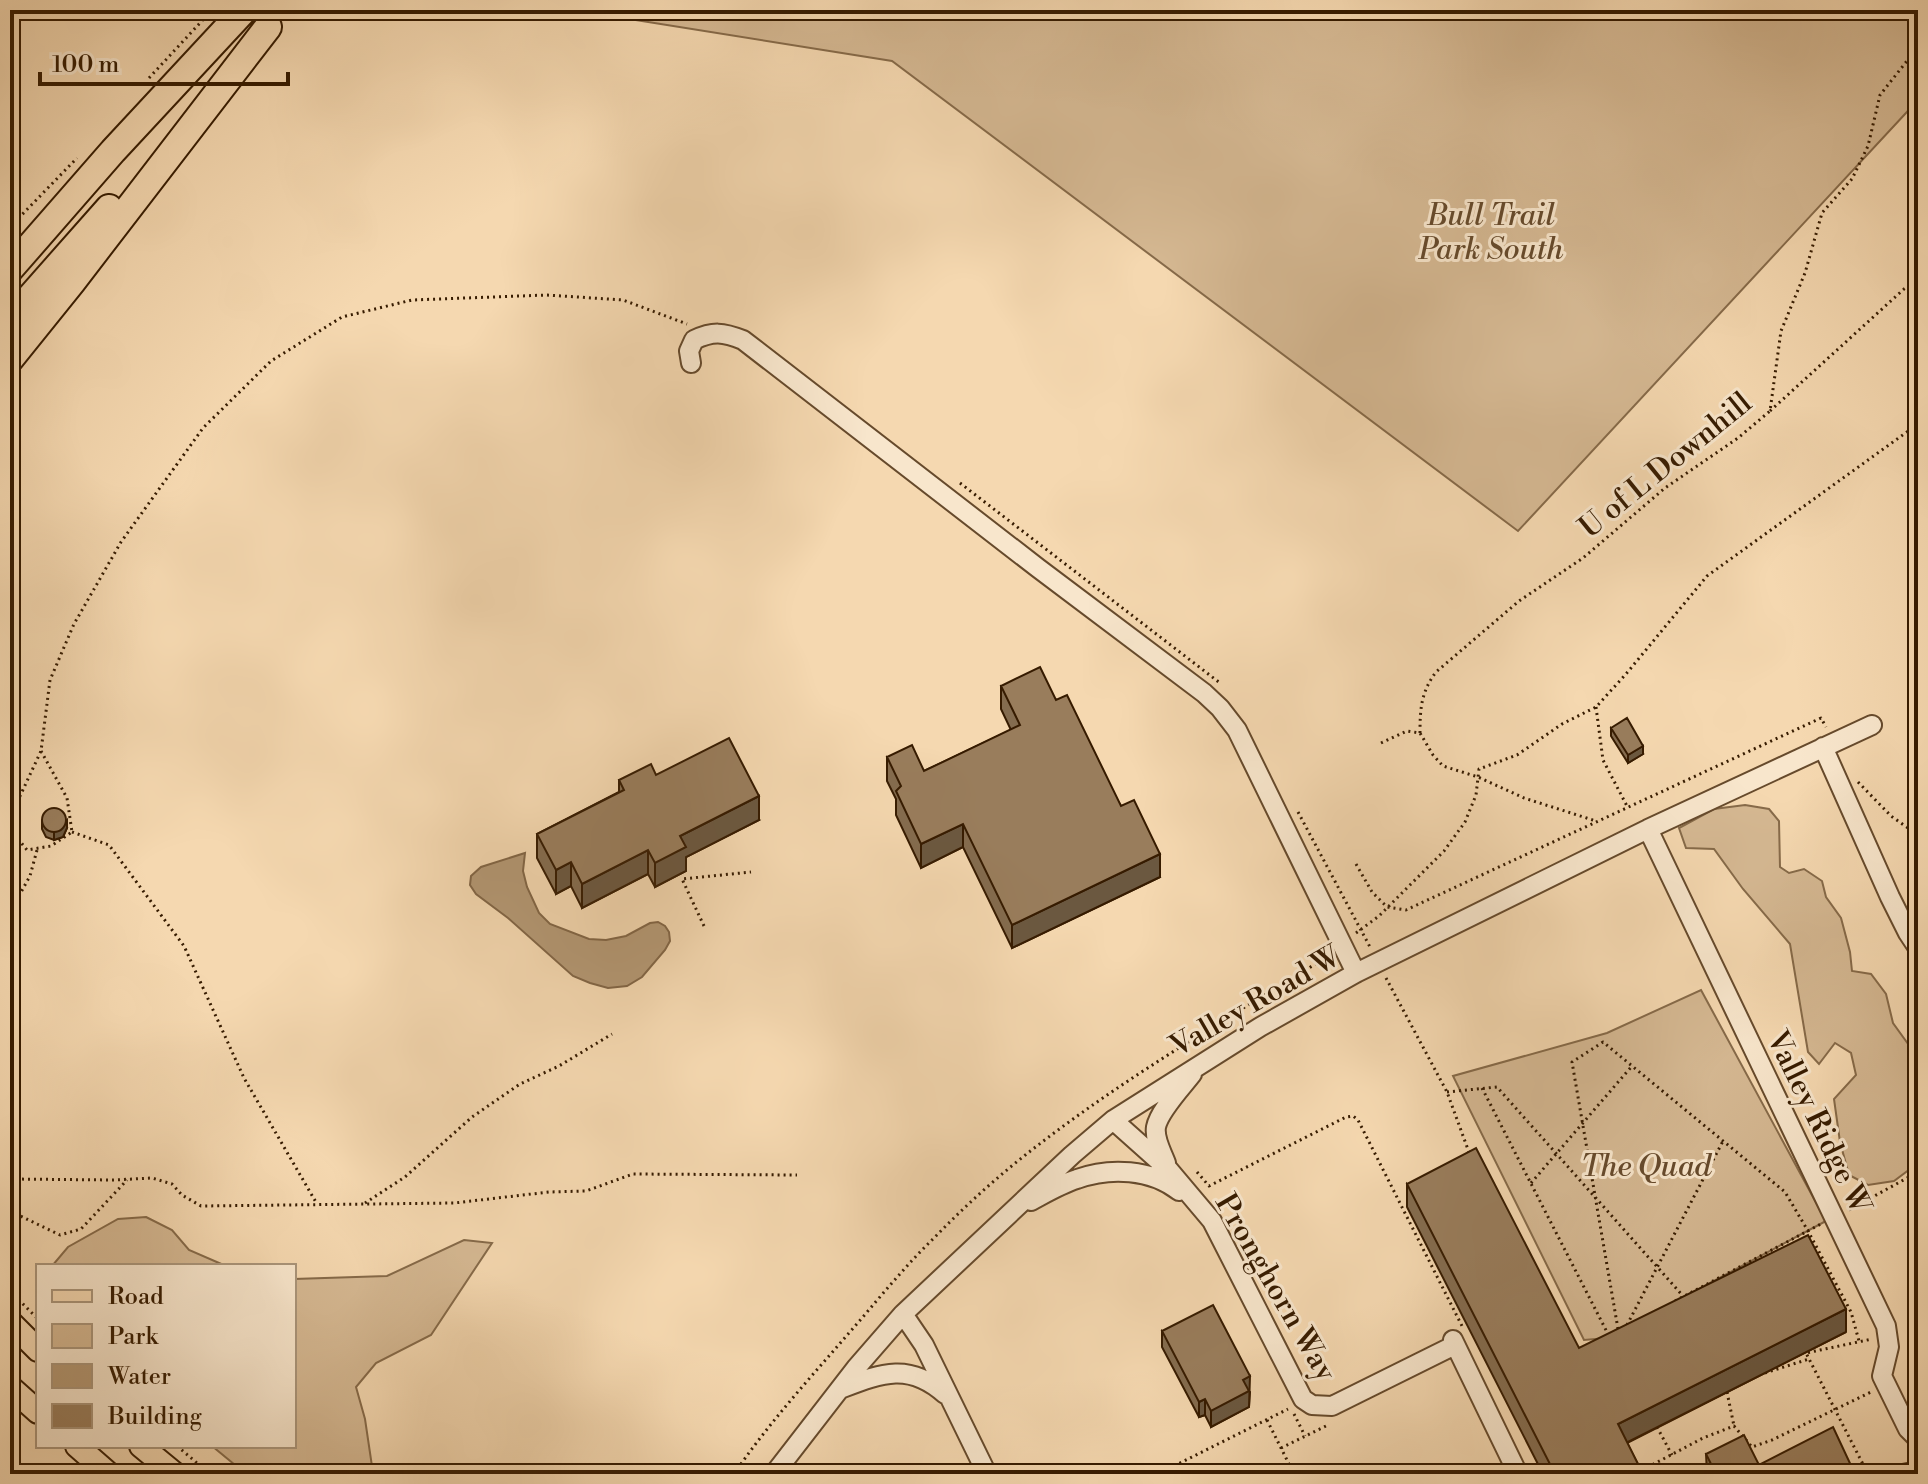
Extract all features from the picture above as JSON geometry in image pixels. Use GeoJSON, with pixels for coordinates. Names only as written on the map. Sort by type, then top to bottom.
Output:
{"type":"FeatureCollection","features":[{"type":"Feature","properties":{"kind":"highway"},"geometry":{"type":"LineString","coordinates":[[10,269],[113,151],[244,10]]}},
{"type":"Feature","properties":{"kind":"highway"},"geometry":{"type":"LineString","coordinates":[[10,320],[276,19]]}},
{"type":"Feature","properties":{"kind":"highway"},"geometry":{"type":"LineString","coordinates":[[10,359],[276,19]]}},
{"type":"Feature","properties":{"kind":"highway"},"geometry":{"type":"LineString","coordinates":[[10,247],[35,220],[113,151]]}},
{"type":"Feature","properties":{"kind":"main road"},"geometry":{"type":"LineString","coordinates":[[10,1322],[36,1348]]}},
{"type":"Feature","properties":{"kind":"main road"},"geometry":{"type":"LineString","coordinates":[[10,1387],[36,1410]]}},
{"type":"Feature","properties":{"kind":"main road"},"geometry":{"type":"LineString","coordinates":[[79,1448],[109,1474]]}},
{"type":"Feature","properties":{"kind":"main road"},"geometry":{"type":"LineString","coordinates":[[143,1448],[175,1474]]}},
{"type":"Feature","properties":{"kind":"street"},"geometry":{"type":"LineString","coordinates":[[691,363],[689,351],[694,340],[709,333],[729,334],[743,340],[1204,693],[1237,730],[1356,973]]}},
{"type":"Feature","properties":{"kind":"street","name":"Valley Road W"},"geometry":{"type":"LineString","coordinates":[[774,1474],[903,1314],[1113,1120],[1202,1062],[1356,973],[1648,829],[1872,725]]}},
{"type":"Feature","properties":{"kind":"street"},"geometry":{"type":"LineString","coordinates":[[1829,745],[1890,897],[1918,948]]}},
{"type":"Feature","properties":{"kind":"street","name":"Valley Ridge W"},"geometry":{"type":"LineString","coordinates":[[1648,829],[1886,1326],[1889,1347],[1882,1376],[1886,1385]]}},
{"type":"Feature","properties":{"kind":"street"},"geometry":{"type":"LineString","coordinates":[[1169,1170],[1157,1141],[1156,1126],[1166,1107],[1202,1062]]}},
{"type":"Feature","properties":{"kind":"street","name":"Pronghorn Way"},"geometry":{"type":"LineString","coordinates":[[1113,1120],[1169,1170],[1212,1221],[1305,1400],[1312,1405],[1332,1406],[1457,1337]]}},
{"type":"Feature","properties":{"kind":"street"},"geometry":{"type":"LineString","coordinates":[[1014,1209],[1076,1179],[1116,1172],[1155,1176],[1197,1205]]}},
{"type":"Feature","properties":{"kind":"street"},"geometry":{"type":"LineString","coordinates":[[903,1314],[924,1345],[987,1474]]}},
{"type":"Feature","properties":{"kind":"street"},"geometry":{"type":"LineString","coordinates":[[1457,1337],[1513,1472]]}},
{"type":"Feature","properties":{"kind":"street"},"geometry":{"type":"LineString","coordinates":[[840,1389],[870,1377],[911,1374],[927,1379],[951,1399]]}},
{"type":"Feature","properties":{"kind":"street"},"geometry":{"type":"LineString","coordinates":[[1886,1385],[1908,1429],[1918,1439]]}},
{"type":"Feature","properties":{"kind":"path","name":"U of L Downhill"},"geometry":{"type":"LineString","coordinates":[[1420,733],[1420,708],[1427,684],[1436,672],[1519,601],[1583,558],[1665,488],[1738,438],[1770,411],[1781,331],[1805,273],[1822,213],[1852,179],[1868,146],[1880,95],[1918,47]]}},
{"type":"Feature","properties":{"kind":"path"},"geometry":{"type":"LineString","coordinates":[[1770,411],[1904,289],[1918,280]]}},
{"type":"Feature","properties":{"kind":"path"},"geometry":{"type":"LineString","coordinates":[[72,832],[51,846],[27,850],[11,830],[14,809],[41,751],[50,680],[74,624],[121,542],[203,428],[271,361],[342,317],[412,300],[547,295],[623,300],[709,333]]}},
{"type":"Feature","properties":{"kind":"path"},"geometry":{"type":"LineString","coordinates":[[1340,941],[1361,930],[1444,851],[1465,822],[1476,795],[1479,769],[1517,755],[1562,724],[1596,707],[1707,576],[1918,424]]}},
{"type":"Feature","properties":{"kind":"path"},"geometry":{"type":"LineString","coordinates":[[953,478],[1216,678],[1226,689]]}},
{"type":"Feature","properties":{"kind":"path"},"geometry":{"type":"LineString","coordinates":[[1596,707],[1603,760],[1628,808]]}},
{"type":"Feature","properties":{"kind":"path"},"geometry":{"type":"LineString","coordinates":[[1356,864],[1372,892],[1387,907],[1406,910],[1821,718],[1829,745]]}},
{"type":"Feature","properties":{"kind":"path"},"geometry":{"type":"LineString","coordinates":[[1381,743],[1407,731],[1420,733],[1443,766],[1597,822]]}},
{"type":"Feature","properties":{"kind":"path"},"geometry":{"type":"LineString","coordinates":[[41,751],[67,798],[72,832]]}},
{"type":"Feature","properties":{"kind":"path"},"geometry":{"type":"LineString","coordinates":[[1857,781],[1891,816],[1918,835]]}},
{"type":"Feature","properties":{"kind":"path"},"geometry":{"type":"LineString","coordinates":[[1296,807],[1447,1092],[1472,1158]]}},
{"type":"Feature","properties":{"kind":"path"},"geometry":{"type":"LineString","coordinates":[[72,832],[109,845],[184,946],[244,1078],[317,1205]]}},
{"type":"Feature","properties":{"kind":"path"},"geometry":{"type":"LineString","coordinates":[[10,912],[30,876],[37,848]]}},
{"type":"Feature","properties":{"kind":"path"},"geometry":{"type":"LineString","coordinates":[[704,926],[682,879],[751,872]]}},
{"type":"Feature","properties":{"kind":"path"},"geometry":{"type":"LineString","coordinates":[[362,1205],[405,1177],[472,1117],[520,1084],[559,1066],[612,1034]]}},
{"type":"Feature","properties":{"kind":"path"},"geometry":{"type":"LineString","coordinates":[[1618,1330],[1572,1062],[1603,1042],[1785,1192],[1851,1312],[1859,1341]]}},
{"type":"Feature","properties":{"kind":"path"},"geometry":{"type":"LineString","coordinates":[[1531,1183],[1632,1066]]}},
{"type":"Feature","properties":{"kind":"path"},"geometry":{"type":"LineString","coordinates":[[1447,1092],[1497,1087],[1683,1296]]}},
{"type":"Feature","properties":{"kind":"path"},"geometry":{"type":"LineString","coordinates":[[1482,1088],[1609,1335]]}},
{"type":"Feature","properties":{"kind":"path"},"geometry":{"type":"LineString","coordinates":[[1197,1172],[1209,1186],[1353,1116],[1358,1120],[1457,1337]]}},
{"type":"Feature","properties":{"kind":"path"},"geometry":{"type":"LineString","coordinates":[[1627,1325],[1723,1141]]}},
{"type":"Feature","properties":{"kind":"path"},"geometry":{"type":"LineString","coordinates":[[1669,1303],[1918,1172]]}},
{"type":"Feature","properties":{"kind":"path"},"geometry":{"type":"LineString","coordinates":[[10,1179],[152,1178],[172,1184],[182,1195],[201,1206],[454,1203],[586,1191],[633,1174],[797,1175]]}},
{"type":"Feature","properties":{"kind":"path"},"geometry":{"type":"LineString","coordinates":[[10,1211],[60,1235],[81,1229],[128,1179]]}},
{"type":"Feature","properties":{"kind":"path"},"geometry":{"type":"LineString","coordinates":[[10,1291],[36,1317]]}},
{"type":"Feature","properties":{"kind":"path"},"geometry":{"type":"LineString","coordinates":[[1599,1340],[1641,1318]]}},
{"type":"Feature","properties":{"kind":"path"},"geometry":{"type":"LineString","coordinates":[[1868,1474],[1806,1353],[1887,1336]]}},
{"type":"Feature","properties":{"kind":"path"},"geometry":{"type":"LineString","coordinates":[[1765,1373],[1809,1359]]}},
{"type":"Feature","properties":{"kind":"path"},"geometry":{"type":"LineString","coordinates":[[1727,1392],[1734,1426],[1752,1447],[1886,1385]]}},
{"type":"Feature","properties":{"kind":"path"},"geometry":{"type":"LineString","coordinates":[[1158,1474],[1305,1400]]}},
{"type":"Feature","properties":{"kind":"path"},"geometry":{"type":"LineString","coordinates":[[1267,1420],[1294,1474]]}},
{"type":"Feature","properties":{"kind":"path"},"geometry":{"type":"LineString","coordinates":[[1634,1458],[1641,1472],[1703,1438],[1734,1426]]}},
{"type":"Feature","properties":{"kind":"path"},"geometry":{"type":"LineString","coordinates":[[1657,1427],[1672,1455]]}},
{"type":"Feature","properties":{"kind":"path"},"geometry":{"type":"LineString","coordinates":[[179,1448],[210,1474]]}},
{"type":"Feature","properties":{"kind":"path"},"geometry":{"type":"LineString","coordinates":[[1650,1466],[1654,1474]]}},
{"type":"Feature","properties":{"kind":"green space","name":"Bull Trail Park South"},"geometry":{"type":"Polygon","coordinates":[[[573,10],[1918,10],[1918,100],[1518,531],[892,61],[573,10]]]}},
{"type":"Feature","properties":{"kind":"green space"},"geometry":{"type":"Polygon","coordinates":[[[1745,805],[1769,809],[1779,821],[1780,867],[1789,873],[1804,869],[1822,881],[1826,897],[1841,918],[1852,971],[1871,974],[1886,994],[1893,1023],[1911,1048],[1918,1051],[1918,1163],[1894,1181],[1868,1185],[1849,1175],[1840,1142],[1834,1099],[1856,1075],[1851,1053],[1835,1043],[1819,1064],[1808,1052],[1790,944],[1714,849],[1686,848],[1679,828],[1714,809],[1745,805]]]}},
{"type":"Feature","properties":{"kind":"green space","name":"The Quad"},"geometry":{"type":"Polygon","coordinates":[[[1701,990],[1826,1221],[1607,1338],[1584,1340],[1453,1076],[1607,1033],[1701,990]]]}},
{"type":"Feature","properties":{"kind":"green space"},"geometry":{"type":"Polygon","coordinates":[[[146,1217],[172,1230],[189,1250],[221,1264],[54,1264],[68,1247],[118,1219],[146,1217]]]}},
{"type":"Feature","properties":{"kind":"green space"},"geometry":{"type":"Polygon","coordinates":[[[464,1240],[492,1243],[431,1335],[376,1363],[356,1387],[365,1419],[373,1473],[246,1474],[214,1448],[296,1448],[296,1279],[387,1276],[464,1240]]]}},
{"type":"Feature","properties":{"kind":"water"},"geometry":{"type":"Polygon","coordinates":[[[525,853],[523,871],[527,887],[539,913],[550,924],[589,939],[606,940],[626,936],[650,923],[658,922],[665,926],[670,941],[642,977],[627,986],[608,988],[573,976],[476,894],[470,885],[471,876],[481,867],[525,853]]]}},
{"type":"Feature","properties":{"kind":"building"},"geometry":{"type":"Polygon","coordinates":[[[1040,667],[1056,700],[1067,695],[1121,806],[1134,800],[1160,854],[1012,925],[963,824],[921,844],[896,791],[901,786],[887,757],[912,745],[924,771],[1020,725],[1001,686],[1040,667]]]}},
{"type":"Feature","properties":{"kind":"building"},"geometry":{"type":"Polygon","coordinates":[[[1627,718],[1643,746],[1628,755],[1611,728],[1627,718]]]}},
{"type":"Feature","properties":{"kind":"building"},"geometry":{"type":"Polygon","coordinates":[[[729,738],[759,796],[680,836],[686,847],[655,863],[648,850],[582,884],[571,862],[556,870],[537,834],[624,790],[619,780],[651,764],[656,775],[729,738]]]}},
{"type":"Feature","properties":{"kind":"building"},"geometry":{"type":"Polygon","coordinates":[[[54,808],[62,812],[66,820],[62,828],[54,832],[46,828],[42,820],[46,812],[54,808]]]}},
{"type":"Feature","properties":{"kind":"building"},"geometry":{"type":"Polygon","coordinates":[[[1476,1148],[1579,1348],[1808,1235],[1846,1309],[1618,1424],[1643,1474],[1555,1474],[1407,1184],[1476,1148]]]}},
{"type":"Feature","properties":{"kind":"building"},"geometry":{"type":"Polygon","coordinates":[[[1213,1305],[1250,1376],[1243,1380],[1249,1391],[1211,1411],[1205,1399],[1199,1402],[1162,1331],[1213,1305]]]}},
{"type":"Feature","properties":{"kind":"building"},"geometry":{"type":"Polygon","coordinates":[[[1833,1427],[1855,1474],[1716,1474],[1706,1454],[1744,1435],[1759,1465],[1833,1427]]]}},
{"type":"Feature","properties":{"kind":"building"},"geometry":{"type":"Polygon","coordinates":[[[1918,1464],[1918,1474],[1877,1474],[1896,1465],[1918,1464]]]}}]}
